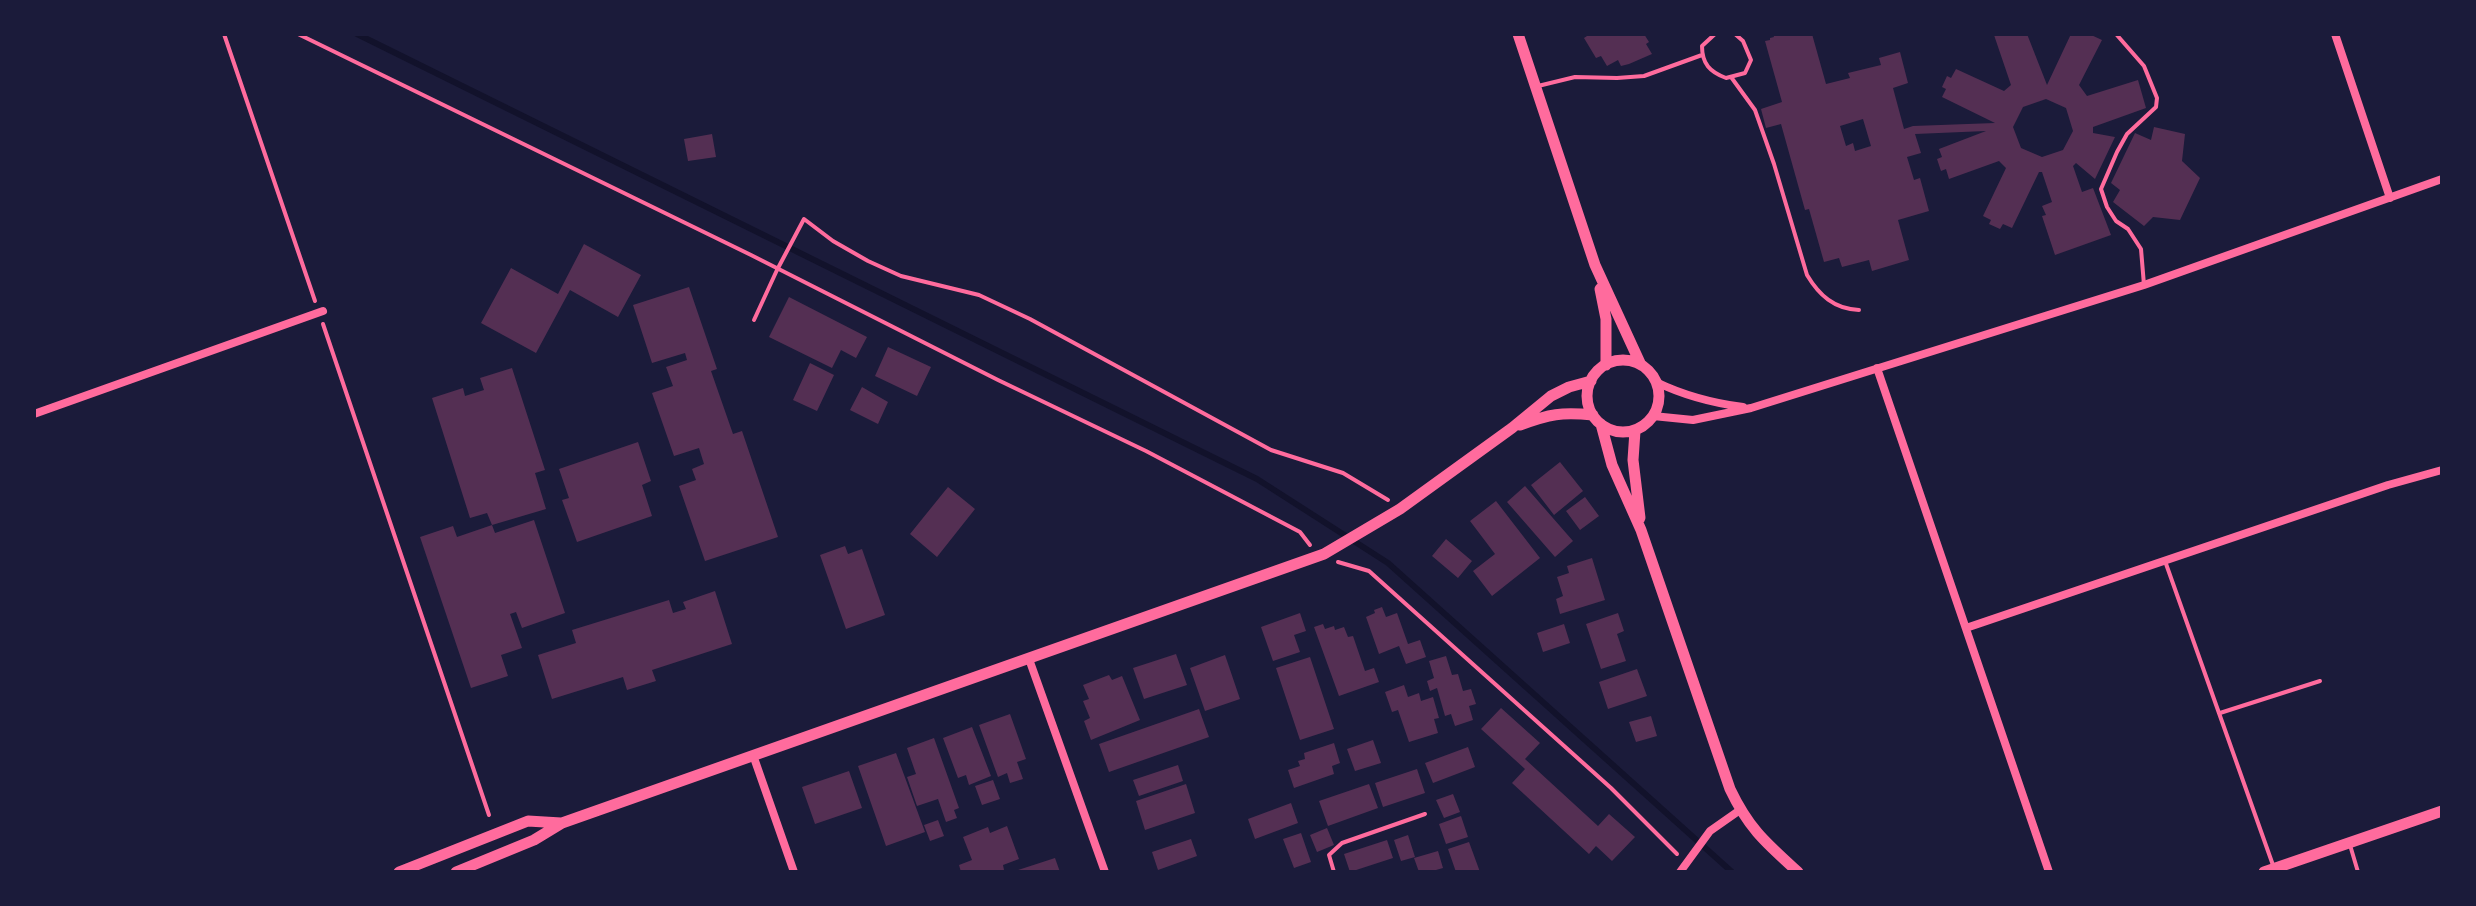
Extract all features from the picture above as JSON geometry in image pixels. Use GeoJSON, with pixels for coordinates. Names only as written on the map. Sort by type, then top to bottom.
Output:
{"type":"FeatureCollection","features":[{"type":"Feature","properties":{"kind":"street"},"geometry":{"type":"LineString","coordinates":[[1518,34],[1595,265],[1641,365]]}},
{"type":"Feature","properties":{"kind":"street"},"geometry":{"type":"LineString","coordinates":[[2335,34],[2390,198]]}},
{"type":"Feature","properties":{"kind":"street"},"geometry":{"type":"LineString","coordinates":[[1653,416],[1693,420],[1751,408],[2144,285],[2442,179]]}},
{"type":"Feature","properties":{"kind":"street"},"geometry":{"type":"LineString","coordinates":[[1595,265],[1606,319],[1606,365]]}},
{"type":"Feature","properties":{"kind":"street"},"geometry":{"type":"LineString","coordinates":[[34,414],[321,312]]}},
{"type":"Feature","properties":{"kind":"street"},"geometry":{"type":"LineString","coordinates":[[1512,428],[1551,414],[1568,412],[1597,420],[1611,430],[1635,431],[1653,416],[1658,405],[1659,394],[1650,372],[1629,361],[1606,365],[1591,381],[1587,393],[1588,405],[1597,420],[1612,465],[1641,530],[1721,768],[1754,832],[1798,872]]}},
{"type":"Feature","properties":{"kind":"street"},"geometry":{"type":"LineString","coordinates":[[1877,368],[2049,872]]}},
{"type":"Feature","properties":{"kind":"street"},"geometry":{"type":"LineString","coordinates":[[456,872],[470,869],[534,840],[562,823],[1300,564],[1400,509],[1551,396],[1591,381]]}},
{"type":"Feature","properties":{"kind":"street"},"geometry":{"type":"LineString","coordinates":[[1656,382],[1680,394],[1707,402],[1751,408]]}},
{"type":"Feature","properties":{"kind":"street"},"geometry":{"type":"LineString","coordinates":[[1635,431],[1633,460],[1641,530]]}},
{"type":"Feature","properties":{"kind":"street"},"geometry":{"type":"LineString","coordinates":[[1966,628],[2388,485],[2442,470]]}},
{"type":"Feature","properties":{"kind":"street"},"geometry":{"type":"LineString","coordinates":[[1029,659],[1105,872]]}},
{"type":"Feature","properties":{"kind":"street"},"geometry":{"type":"LineString","coordinates":[[753,755],[794,872]]}},
{"type":"Feature","properties":{"kind":"street"},"geometry":{"type":"LineString","coordinates":[[1680,872],[1710,831],[1740,810]]}},
{"type":"Feature","properties":{"kind":"street"},"geometry":{"type":"LineString","coordinates":[[2269,870],[2442,811]]}},
{"type":"Feature","properties":{"kind":"street"},"geometry":{"type":"LineString","coordinates":[[399,872],[528,821],[562,823]]}},
{"type":"Feature","properties":{"kind":"street"},"geometry":{"type":"LineString","coordinates":[[462,847],[470,869]]}},
{"type":"Feature","properties":{"kind":"lane"},"geometry":{"type":"LineString","coordinates":[[1715,34],[1702,46],[1702,55],[1710,69],[1726,78],[1745,73],[1751,60],[1743,41],[1735,34]]}},
{"type":"Feature","properties":{"kind":"lane"},"geometry":{"type":"LineString","coordinates":[[2116,34],[2144,66],[2157,98],[2156,107],[2127,134],[2101,189],[2116,221],[2128,229],[2141,249],[2144,285]]}},
{"type":"Feature","properties":{"kind":"lane"},"geometry":{"type":"LineString","coordinates":[[1535,86],[1575,77],[1644,76],[1702,55]]}},
{"type":"Feature","properties":{"kind":"lane"},"geometry":{"type":"LineString","coordinates":[[1731,77],[1755,110],[1807,275],[1815,287],[1837,306],[1859,310]]}},
{"type":"Feature","properties":{"kind":"lane"},"geometry":{"type":"LineString","coordinates":[[2165,561],[2220,713],[2269,870]]}},
{"type":"Feature","properties":{"kind":"lane"},"geometry":{"type":"LineString","coordinates":[[2220,713],[2320,681]]}},
{"type":"Feature","properties":{"kind":"lane"},"geometry":{"type":"LineString","coordinates":[[1334,872],[1329,855],[1342,843],[1425,814]]}},
{"type":"Feature","properties":{"kind":"lane"},"geometry":{"type":"LineString","coordinates":[[2349,842],[2358,872]]}},
{"type":"Feature","properties":{"kind":"path"},"geometry":{"type":"LineString","coordinates":[[224,34],[321,312],[489,815]]}},
{"type":"Feature","properties":{"kind":"path"},"geometry":{"type":"LineString","coordinates":[[298,34],[1160,458],[1300,532],[1308,544]]}},
{"type":"Feature","properties":{"kind":"path"},"geometry":{"type":"LineString","coordinates":[[754,320],[804,219],[833,241],[868,261],[901,276],[979,295],[1044,326],[1271,450],[1343,473],[1400,509]]}},
{"type":"Feature","properties":{"kind":"path"},"geometry":{"type":"LineString","coordinates":[[1342,565],[1369,571],[1611,788],[1676,853]]}},
{"type":"Feature","properties":{"kind":"building"},"geometry":{"type":"Polygon","coordinates":[[[1590,34],[1644,34],[1652,54],[1629,64],[1621,66],[1618,60],[1607,66],[1601,56],[1596,58],[1584,38],[1590,34]]]}},
{"type":"Feature","properties":{"kind":"building"},"geometry":{"type":"Polygon","coordinates":[[[1773,34],[1812,34],[1826,84],[1850,78],[1848,73],[1881,65],[1879,58],[1900,52],[1908,83],[1893,88],[1904,129],[1913,126],[1995,123],[1942,97],[1947,76],[1951,78],[1956,69],[2004,91],[2011,85],[1994,35],[2027,34],[2047,85],[2071,34],[2089,34],[2102,40],[2079,85],[2087,96],[2138,80],[2146,108],[2093,127],[2093,133],[2115,137],[2095,179],[2076,163],[2073,166],[2082,192],[2093,188],[2111,235],[2055,255],[2042,216],[2046,215],[2042,206],[2052,202],[2042,172],[2039,172],[2012,228],[2003,224],[2000,229],[1989,224],[1991,220],[1983,216],[2006,168],[1999,161],[1949,179],[1946,169],[1941,171],[1937,159],[1942,157],[1939,149],[1986,131],[1915,134],[1921,153],[1907,157],[1914,180],[1920,178],[1929,211],[1898,220],[1909,260],[1872,271],[1869,260],[1842,267],[1839,258],[1824,262],[1809,209],[1805,210],[1781,124],[1766,128],[1761,109],[1782,102],[1765,41],[1774,37],[1773,34]],[[2046,99],[2023,107],[2013,127],[2021,148],[2042,157],[2063,150],[2073,131],[2066,108],[2046,99]],[[1863,119],[1840,126],[1846,146],[1853,143],[1855,151],[1871,146],[1863,119]]]}},
{"type":"Feature","properties":{"kind":"building"},"geometry":{"type":"Polygon","coordinates":[[[2154,127],[2185,134],[2182,161],[2200,178],[2180,220],[2153,217],[2144,226],[2113,202],[2120,190],[2111,183],[2135,133],[2151,140],[2154,127]]]}},
{"type":"Feature","properties":{"kind":"building"},"geometry":{"type":"Polygon","coordinates":[[[712,134],[716,157],[688,161],[684,139],[712,134]]]}},
{"type":"Feature","properties":{"kind":"building"},"geometry":{"type":"Polygon","coordinates":[[[584,244],[641,275],[618,317],[570,290],[536,353],[481,323],[511,268],[558,294],[584,244]]]}},
{"type":"Feature","properties":{"kind":"building"},"geometry":{"type":"Polygon","coordinates":[[[689,287],[717,369],[711,371],[733,434],[742,431],[778,537],[705,561],[679,486],[696,480],[692,469],[704,464],[699,448],[674,456],[652,393],[673,386],[666,367],[687,360],[685,353],[652,363],[633,305],[689,287]]]}},
{"type":"Feature","properties":{"kind":"building"},"geometry":{"type":"Polygon","coordinates":[[[789,297],[867,337],[856,358],[841,350],[832,368],[769,337],[789,297]]]}},
{"type":"Feature","properties":{"kind":"building"},"geometry":{"type":"Polygon","coordinates":[[[888,347],[931,367],[917,396],[875,376],[888,347]]]}},
{"type":"Feature","properties":{"kind":"building"},"geometry":{"type":"Polygon","coordinates":[[[810,363],[834,375],[817,411],[793,400],[810,363]]]}},
{"type":"Feature","properties":{"kind":"building"},"geometry":{"type":"Polygon","coordinates":[[[512,368],[545,470],[535,473],[546,509],[492,525],[487,513],[470,518],[432,398],[463,388],[465,396],[484,390],[480,378],[512,368]]]}},
{"type":"Feature","properties":{"kind":"building"},"geometry":{"type":"Polygon","coordinates":[[[862,387],[888,402],[878,424],[850,410],[862,387]]]}},
{"type":"Feature","properties":{"kind":"building"},"geometry":{"type":"Polygon","coordinates":[[[638,442],[651,481],[642,485],[652,516],[577,542],[562,500],[569,498],[559,469],[638,442]]]}},
{"type":"Feature","properties":{"kind":"building"},"geometry":{"type":"Polygon","coordinates":[[[1560,462],[1583,491],[1554,515],[1531,485],[1560,462]]]}},
{"type":"Feature","properties":{"kind":"building"},"geometry":{"type":"Polygon","coordinates":[[[1525,486],[1573,541],[1555,557],[1507,502],[1525,486]]]}},
{"type":"Feature","properties":{"kind":"building"},"geometry":{"type":"Polygon","coordinates":[[[948,487],[975,509],[937,557],[910,534],[948,487]]]}},
{"type":"Feature","properties":{"kind":"building"},"geometry":{"type":"Polygon","coordinates":[[[1585,497],[1599,516],[1580,530],[1566,511],[1585,497]]]}},
{"type":"Feature","properties":{"kind":"building"},"geometry":{"type":"Polygon","coordinates":[[[1496,501],[1540,558],[1492,596],[1473,571],[1495,554],[1470,521],[1496,501]]]}},
{"type":"Feature","properties":{"kind":"building"},"geometry":{"type":"Polygon","coordinates":[[[534,520],[565,613],[522,628],[516,612],[510,614],[522,648],[501,655],[508,676],[471,688],[420,537],[453,526],[457,537],[492,525],[495,533],[534,520]]]}},
{"type":"Feature","properties":{"kind":"building"},"geometry":{"type":"Polygon","coordinates":[[[1446,539],[1472,561],[1458,578],[1432,556],[1446,539]]]}},
{"type":"Feature","properties":{"kind":"building"},"geometry":{"type":"Polygon","coordinates":[[[845,546],[848,554],[862,549],[885,615],[846,629],[820,555],[845,546]]]}},
{"type":"Feature","properties":{"kind":"building"},"geometry":{"type":"Polygon","coordinates":[[[1592,558],[1605,600],[1560,614],[1556,599],[1563,596],[1557,577],[1569,573],[1567,566],[1592,558]]]}},
{"type":"Feature","properties":{"kind":"building"},"geometry":{"type":"Polygon","coordinates":[[[715,591],[732,644],[652,670],[656,681],[627,690],[623,677],[552,699],[538,655],[576,643],[572,630],[669,600],[673,613],[686,609],[683,602],[715,591]]]}},
{"type":"Feature","properties":{"kind":"building"},"geometry":{"type":"Polygon","coordinates":[[[1382,607],[1386,617],[1397,613],[1408,644],[1420,640],[1426,657],[1406,664],[1399,646],[1379,654],[1366,617],[1382,607]]]}},
{"type":"Feature","properties":{"kind":"building"},"geometry":{"type":"Polygon","coordinates":[[[1300,613],[1306,631],[1294,635],[1300,652],[1273,661],[1261,627],[1300,613]]]}},
{"type":"Feature","properties":{"kind":"building"},"geometry":{"type":"Polygon","coordinates":[[[1618,613],[1624,631],[1617,634],[1626,661],[1601,669],[1586,624],[1618,613]]]}},
{"type":"Feature","properties":{"kind":"building"},"geometry":{"type":"Polygon","coordinates":[[[1323,624],[1325,629],[1344,627],[1348,637],[1353,636],[1365,671],[1374,668],[1379,682],[1339,696],[1314,627],[1323,624]]]}},
{"type":"Feature","properties":{"kind":"building"},"geometry":{"type":"Polygon","coordinates":[[[1564,624],[1570,643],[1543,652],[1537,633],[1564,624]]]}},
{"type":"Feature","properties":{"kind":"building"},"geometry":{"type":"Polygon","coordinates":[[[1176,654],[1187,685],[1144,699],[1133,668],[1176,654]]]}},
{"type":"Feature","properties":{"kind":"building"},"geometry":{"type":"Polygon","coordinates":[[[1225,655],[1240,699],[1205,711],[1190,668],[1225,655]]]}},
{"type":"Feature","properties":{"kind":"building"},"geometry":{"type":"Polygon","coordinates":[[[1446,656],[1452,675],[1458,674],[1463,691],[1471,689],[1476,704],[1469,706],[1473,720],[1455,726],[1451,714],[1445,716],[1437,688],[1430,691],[1427,681],[1434,678],[1429,661],[1446,656]]]}},
{"type":"Feature","properties":{"kind":"building"},"geometry":{"type":"Polygon","coordinates":[[[1310,657],[1334,729],[1300,740],[1276,668],[1310,657]]]}},
{"type":"Feature","properties":{"kind":"building"},"geometry":{"type":"Polygon","coordinates":[[[1637,669],[1647,696],[1608,709],[1599,682],[1637,669]]]}},
{"type":"Feature","properties":{"kind":"building"},"geometry":{"type":"Polygon","coordinates":[[[1109,675],[1112,680],[1122,676],[1140,720],[1091,740],[1084,721],[1090,718],[1083,701],[1089,699],[1083,685],[1109,675]]]}},
{"type":"Feature","properties":{"kind":"building"},"geometry":{"type":"Polygon","coordinates":[[[1404,685],[1408,697],[1419,693],[1421,701],[1433,697],[1439,718],[1434,719],[1438,733],[1409,742],[1398,710],[1392,712],[1385,692],[1404,685]]]}},
{"type":"Feature","properties":{"kind":"building"},"geometry":{"type":"Polygon","coordinates":[[[1501,708],[1540,743],[1525,759],[1598,826],[1609,814],[1635,837],[1612,861],[1596,846],[1589,854],[1512,783],[1525,769],[1481,729],[1501,708]]]}},
{"type":"Feature","properties":{"kind":"building"},"geometry":{"type":"Polygon","coordinates":[[[1199,709],[1209,737],[1109,772],[1099,744],[1199,709]]]}},
{"type":"Feature","properties":{"kind":"building"},"geometry":{"type":"Polygon","coordinates":[[[1010,714],[1026,759],[1017,762],[1023,779],[1010,783],[1007,773],[998,777],[979,725],[1010,714]]]}},
{"type":"Feature","properties":{"kind":"building"},"geometry":{"type":"Polygon","coordinates":[[[1651,716],[1657,736],[1636,742],[1629,722],[1651,716]]]}},
{"type":"Feature","properties":{"kind":"building"},"geometry":{"type":"Polygon","coordinates":[[[972,727],[991,776],[969,785],[966,775],[958,778],[943,738],[972,727]]]}},
{"type":"Feature","properties":{"kind":"building"},"geometry":{"type":"Polygon","coordinates":[[[934,738],[959,808],[954,810],[957,818],[946,822],[938,799],[917,806],[907,777],[916,774],[907,748],[934,738]]]}},
{"type":"Feature","properties":{"kind":"building"},"geometry":{"type":"Polygon","coordinates":[[[1373,740],[1381,763],[1355,771],[1347,749],[1373,740]]]}},
{"type":"Feature","properties":{"kind":"building"},"geometry":{"type":"Polygon","coordinates":[[[1334,743],[1340,763],[1332,766],[1334,774],[1294,788],[1288,770],[1300,766],[1298,761],[1305,759],[1304,753],[1334,743]]]}},
{"type":"Feature","properties":{"kind":"building"},"geometry":{"type":"Polygon","coordinates":[[[1468,747],[1475,767],[1433,783],[1425,763],[1468,747]]]}},
{"type":"Feature","properties":{"kind":"building"},"geometry":{"type":"Polygon","coordinates":[[[896,753],[925,832],[886,846],[858,766],[896,753]]]}},
{"type":"Feature","properties":{"kind":"building"},"geometry":{"type":"Polygon","coordinates":[[[1178,765],[1183,781],[1139,796],[1133,780],[1178,765]]]}},
{"type":"Feature","properties":{"kind":"building"},"geometry":{"type":"Polygon","coordinates":[[[1417,769],[1425,793],[1383,807],[1375,783],[1417,769]]]}},
{"type":"Feature","properties":{"kind":"building"},"geometry":{"type":"Polygon","coordinates":[[[849,771],[862,808],[815,824],[802,787],[849,771]]]}},
{"type":"Feature","properties":{"kind":"building"},"geometry":{"type":"Polygon","coordinates":[[[993,780],[1000,799],[982,805],[975,786],[993,780]]]}},
{"type":"Feature","properties":{"kind":"building"},"geometry":{"type":"Polygon","coordinates":[[[1186,784],[1195,813],[1145,830],[1136,801],[1186,784]]]}},
{"type":"Feature","properties":{"kind":"building"},"geometry":{"type":"Polygon","coordinates":[[[1369,784],[1378,808],[1328,826],[1319,801],[1369,784]]]}},
{"type":"Feature","properties":{"kind":"building"},"geometry":{"type":"Polygon","coordinates":[[[1453,794],[1460,812],[1444,818],[1436,800],[1453,794]]]}},
{"type":"Feature","properties":{"kind":"building"},"geometry":{"type":"Polygon","coordinates":[[[1291,803],[1298,823],[1255,839],[1248,819],[1291,803]]]}},
{"type":"Feature","properties":{"kind":"building"},"geometry":{"type":"Polygon","coordinates":[[[1461,816],[1468,837],[1446,844],[1439,824],[1461,816]]]}},
{"type":"Feature","properties":{"kind":"building"},"geometry":{"type":"Polygon","coordinates":[[[938,820],[944,836],[930,841],[924,825],[938,820]]]}},
{"type":"Feature","properties":{"kind":"building"},"geometry":{"type":"Polygon","coordinates":[[[1007,826],[1019,859],[1003,865],[1004,870],[998,872],[961,872],[959,865],[972,860],[963,837],[988,827],[990,833],[1007,826]]]}},
{"type":"Feature","properties":{"kind":"building"},"geometry":{"type":"Polygon","coordinates":[[[1327,828],[1334,845],[1317,852],[1310,835],[1327,828]]]}},
{"type":"Feature","properties":{"kind":"building"},"geometry":{"type":"Polygon","coordinates":[[[1301,833],[1311,862],[1294,868],[1283,839],[1301,833]]]}},
{"type":"Feature","properties":{"kind":"building"},"geometry":{"type":"Polygon","coordinates":[[[1408,835],[1415,857],[1401,861],[1394,840],[1408,835]]]}},
{"type":"Feature","properties":{"kind":"building"},"geometry":{"type":"Polygon","coordinates":[[[1191,839],[1197,856],[1158,870],[1152,852],[1191,839]]]}},
{"type":"Feature","properties":{"kind":"building"},"geometry":{"type":"Polygon","coordinates":[[[1387,840],[1393,858],[1350,872],[1344,854],[1387,840]]]}},
{"type":"Feature","properties":{"kind":"building"},"geometry":{"type":"Polygon","coordinates":[[[1469,842],[1480,872],[1456,872],[1448,849],[1469,842]]]}},
{"type":"Feature","properties":{"kind":"building"},"geometry":{"type":"Polygon","coordinates":[[[1438,851],[1443,868],[1419,872],[1414,858],[1438,851]]]}},
{"type":"Feature","properties":{"kind":"building"},"geometry":{"type":"Polygon","coordinates":[[[1055,858],[1060,872],[1015,872],[1015,871],[1055,858]]]}},
{"type":"Feature","properties":{"kind":"waterway"},"geometry":{"type":"LineString","coordinates":[[357,34],[1257,479],[1388,563],[1732,872]]}}]}
